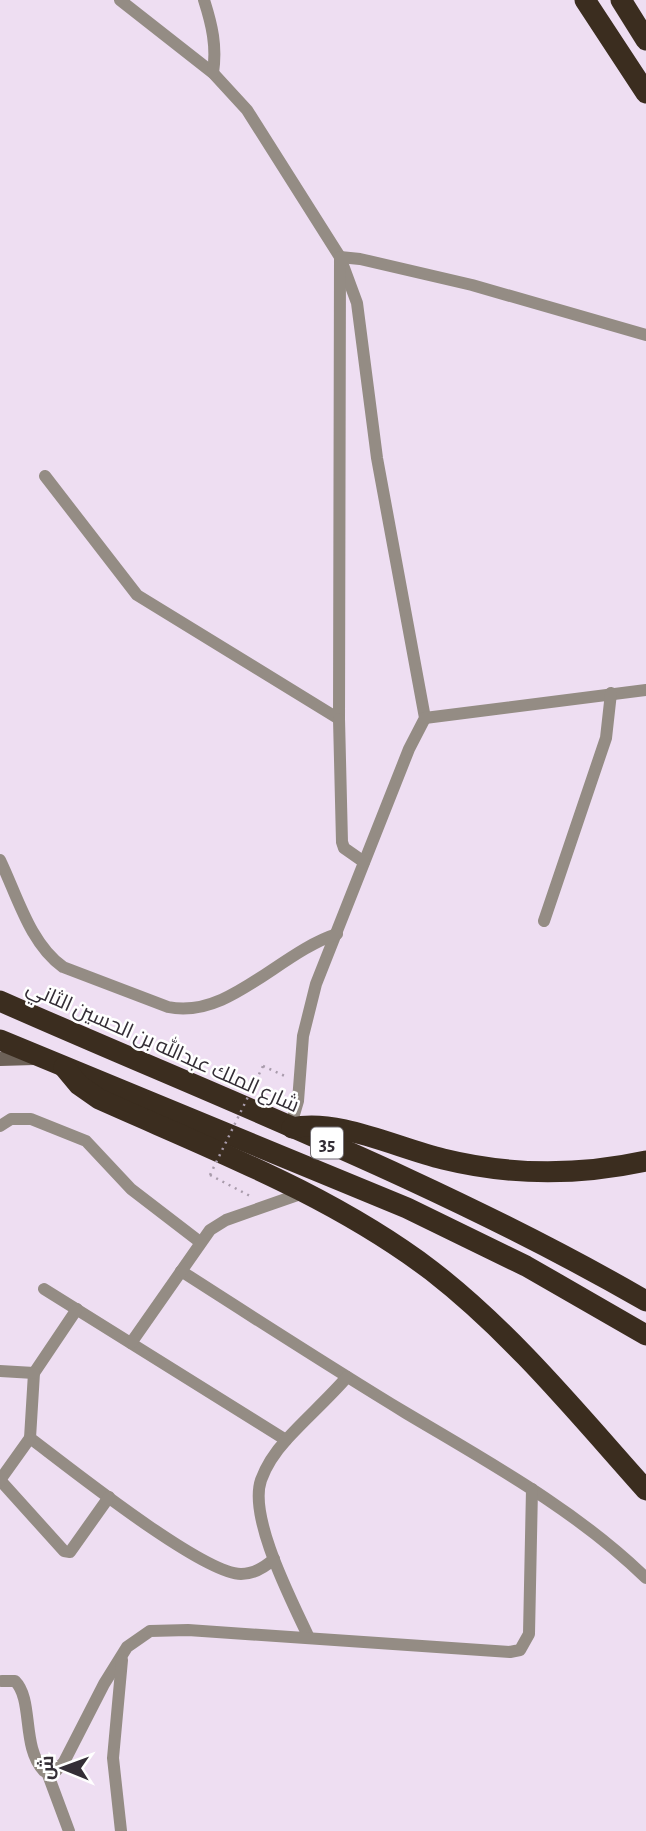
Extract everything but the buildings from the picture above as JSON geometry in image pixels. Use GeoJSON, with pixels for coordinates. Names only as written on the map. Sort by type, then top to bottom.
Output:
{"type":"FeatureCollection","features":[{"type":"Feature","properties":{"kind":"highway"},"geometry":{"type":"LineString","coordinates":[[585,0],[646,93]]}},
{"type":"Feature","properties":{"kind":"highway"},"geometry":{"type":"LineString","coordinates":[[621,0],[646,40]]}},
{"type":"Feature","properties":{"kind":"highway","name":"شارع الملك عبدالله بن الحسين الثاني"},"geometry":{"type":"LineString","coordinates":[[0,1002],[477,1210],[646,1301]]}},
{"type":"Feature","properties":{"kind":"highway","name":"35"},"geometry":{"type":"LineString","coordinates":[[0,1040],[351,1183],[451,1228],[646,1335]]}},
{"type":"Feature","properties":{"kind":"highway"},"geometry":{"type":"LineString","coordinates":[[64,1067],[79,1085],[99,1099],[307,1192],[402,1249],[480,1311],[541,1372],[646,1490]]}},
{"type":"Feature","properties":{"kind":"highway"},"geometry":{"type":"LineString","coordinates":[[290,1128],[332,1126],[447,1160],[519,1173],[597,1171],[646,1161]]}},
{"type":"Feature","properties":{"kind":"street"},"geometry":{"type":"LineString","coordinates":[[120,0],[213,73],[247,110],[340,257],[357,303],[377,458],[425,718],[409,749],[310,1001],[303,1036],[298,1101],[290,1128]]}},
{"type":"Feature","properties":{"kind":"street"},"geometry":{"type":"LineString","coordinates":[[204,0],[216,53],[213,73]]}},
{"type":"Feature","properties":{"kind":"street"},"geometry":{"type":"LineString","coordinates":[[340,257],[360,259],[471,285],[646,335]]}},
{"type":"Feature","properties":{"kind":"street"},"geometry":{"type":"LineString","coordinates":[[340,257],[339,719],[342,846],[364,862]]}},
{"type":"Feature","properties":{"kind":"street"},"geometry":{"type":"LineString","coordinates":[[45,476],[137,595],[339,719]]}},
{"type":"Feature","properties":{"kind":"street"},"geometry":{"type":"LineString","coordinates":[[425,718],[646,690]]}},
{"type":"Feature","properties":{"kind":"street"},"geometry":{"type":"LineString","coordinates":[[544,920],[606,738],[611,694]]}},
{"type":"Feature","properties":{"kind":"street"},"geometry":{"type":"LineString","coordinates":[[0,860],[39,942],[53,960],[63,967],[175,1008],[210,1006],[223,1001],[297,951],[337,934]]}},
{"type":"Feature","properties":{"kind":"street","name":"35"},"geometry":{"type":"LineString","coordinates":[[0,1059],[43,1058]]}},
{"type":"Feature","properties":{"kind":"street"},"geometry":{"type":"LineString","coordinates":[[0,1126],[11,1119],[31,1119],[86,1141],[131,1189],[200,1242]]}},
{"type":"Feature","properties":{"kind":"street"},"geometry":{"type":"LineString","coordinates":[[131,1343],[209,1230],[226,1220],[307,1192]]}},
{"type":"Feature","properties":{"kind":"street"},"geometry":{"type":"LineString","coordinates":[[181,1271],[347,1377],[533,1489],[613,1546],[646,1578]]}},
{"type":"Feature","properties":{"kind":"street"},"geometry":{"type":"LineString","coordinates":[[44,1289],[286,1440]]}},
{"type":"Feature","properties":{"kind":"street"},"geometry":{"type":"LineString","coordinates":[[76,1309],[34,1373],[30,1438],[0,1480],[64,1551],[70,1552],[108,1497]]}},
{"type":"Feature","properties":{"kind":"street"},"geometry":{"type":"LineString","coordinates":[[0,1371],[34,1373]]}},
{"type":"Feature","properties":{"kind":"street"},"geometry":{"type":"LineString","coordinates":[[309,1639],[274,1559],[260,1504],[260,1482],[286,1440],[347,1377]]}},
{"type":"Feature","properties":{"kind":"street"},"geometry":{"type":"LineString","coordinates":[[30,1438],[140,1520],[223,1571],[242,1574],[264,1568],[274,1559]]}},
{"type":"Feature","properties":{"kind":"street"},"geometry":{"type":"LineString","coordinates":[[2,1681],[15,1681],[22,1689],[27,1731],[39,1766],[54,1773],[61,1768],[127,1647],[150,1631],[510,1652],[520,1650],[529,1634],[533,1489]]}},
{"type":"Feature","properties":{"kind":"street"},"geometry":{"type":"LineString","coordinates":[[121,1831],[114,1788],[113,1758],[117,1690],[127,1647]]}},
{"type":"Feature","properties":{"kind":"street"},"geometry":{"type":"LineString","coordinates":[[47,1772],[69,1831]]}},
{"type":"Feature","properties":{"kind":"path"},"geometry":{"type":"LineString","coordinates":[[239,1189],[210,1175],[263,1066],[280,1074]]}}]}
